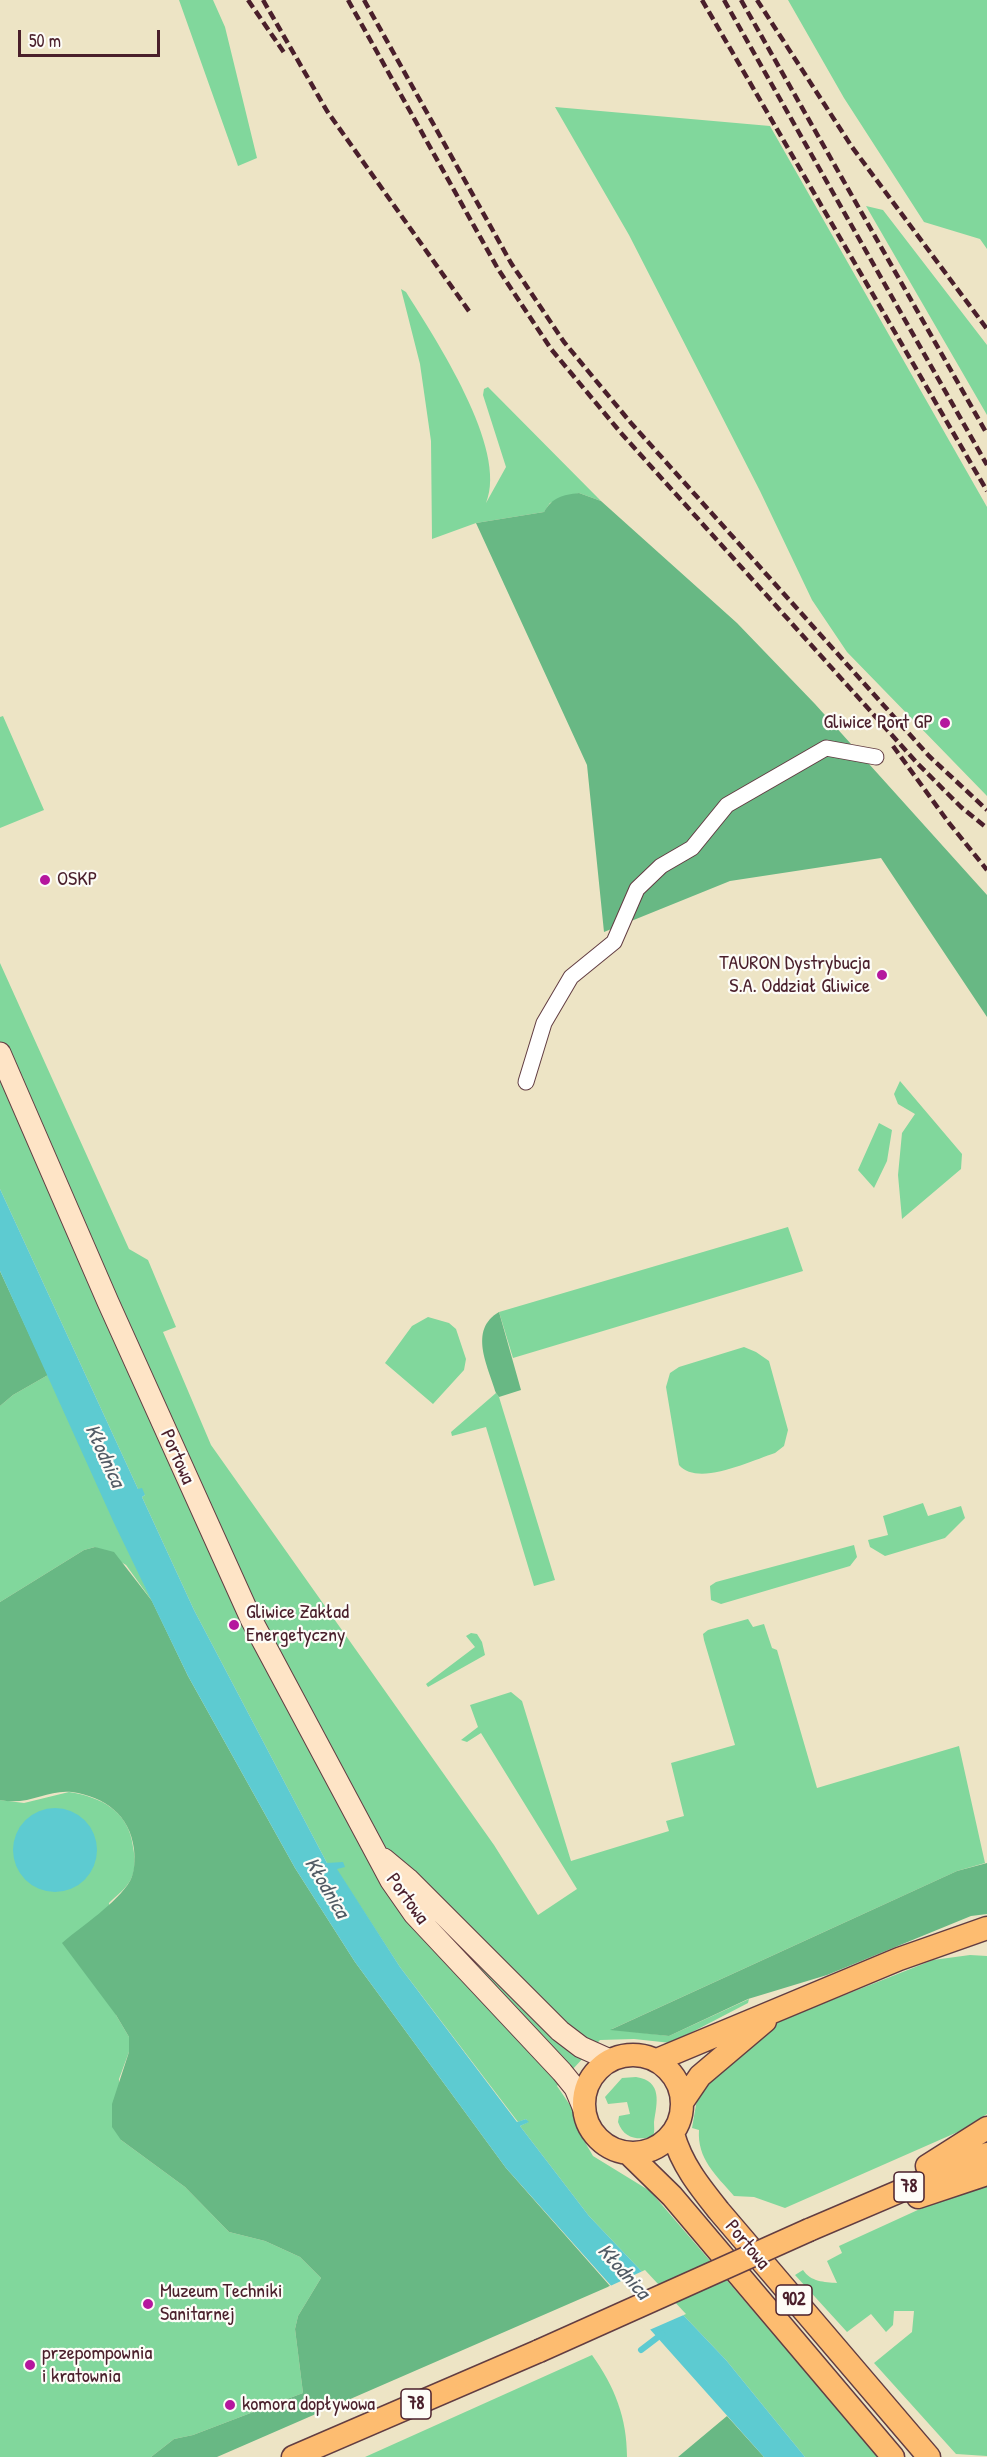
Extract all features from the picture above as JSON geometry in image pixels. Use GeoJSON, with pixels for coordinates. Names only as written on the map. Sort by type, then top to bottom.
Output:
{"type":"FeatureCollection","features":[{"type":"Feature","properties":{"kind":"main road"},"geometry":{"type":"LineString","coordinates":[[657,2060],[899,1959],[987,1928]]}},
{"type":"Feature","properties":{"kind":"main road"},"geometry":{"type":"LineString","coordinates":[[958,1939],[987,1941]]}},
{"type":"Feature","properties":{"kind":"main road"},"geometry":{"type":"LineString","coordinates":[[629,2154],[646,2152],[661,2145],[673,2134],[679,2124],[683,2101],[700,2076],[779,2009]]}},
{"type":"Feature","properties":{"kind":"main road"},"geometry":{"type":"LineString","coordinates":[[584,2107],[586,2088],[595,2072],[610,2060],[625,2055],[641,2055],[657,2060],[675,2078],[683,2101]]}},
{"type":"Feature","properties":{"kind":"main road","name":"902"},"geometry":{"type":"LineString","coordinates":[[584,2107],[590,2130],[600,2142],[614,2150],[629,2154]]}},
{"type":"Feature","properties":{"kind":"main road"},"geometry":{"type":"LineString","coordinates":[[832,2220],[945,2156],[987,2128]]}},
{"type":"Feature","properties":{"kind":"main road","name":"Portowa"},"geometry":{"type":"LineString","coordinates":[[673,2134],[679,2156],[701,2188],[929,2457]]}},
{"type":"Feature","properties":{"kind":"main road","name":"Portowa"},"geometry":{"type":"LineString","coordinates":[[629,2154],[672,2196],[893,2457]]}},
{"type":"Feature","properties":{"kind":"main road","name":"78"},"geometry":{"type":"LineString","coordinates":[[293,2457],[987,2154]]}},
{"type":"Feature","properties":{"kind":"main road"},"geometry":{"type":"LineString","coordinates":[[832,2220],[926,2195],[987,2174]]}},
{"type":"Feature","properties":{"kind":"street"},"geometry":{"type":"LineString","coordinates":[[526,1082],[544,1023],[571,977],[614,942],[637,889],[661,866],[692,848],[727,805],[826,748],[876,757]]}},
{"type":"Feature","properties":{"kind":"street","name":"Portowa"},"geometry":{"type":"LineString","coordinates":[[0,1053],[246,1610],[317,1748],[391,1881],[414,1914],[562,2072],[575,2088],[584,2107]]}},
{"type":"Feature","properties":{"kind":"street","name":"Portowa"},"geometry":{"type":"LineString","coordinates":[[375,1851],[408,1879],[560,2031],[581,2047],[610,2060]]}},
{"type":"Feature","properties":{"kind":"green space"},"geometry":{"type":"Polygon","coordinates":[[[179,0],[213,0],[225,27],[257,158],[238,166],[179,0]]]}},
{"type":"Feature","properties":{"kind":"green space"},"geometry":{"type":"Polygon","coordinates":[[[788,0],[987,0],[987,249],[980,239],[924,222],[844,98],[788,0]]]}},
{"type":"Feature","properties":{"kind":"green space"},"geometry":{"type":"Polygon","coordinates":[[[555,107],[770,126],[987,507],[987,796],[847,652],[812,600],[760,491],[629,235],[555,107]]]}},
{"type":"Feature","properties":{"kind":"green space"},"geometry":{"type":"Polygon","coordinates":[[[866,206],[883,210],[987,345],[987,415],[866,206]]]}},
{"type":"Feature","properties":{"kind":"green space"},"geometry":{"type":"Polygon","coordinates":[[[401,289],[406,292],[450,364],[478,424],[487,454],[490,480],[486,503],[506,467],[483,395],[484,389],[488,387],[601,501],[579,493],[550,503],[544,512],[476,523],[432,539],[431,441],[420,364],[401,289]]]}},
{"type":"Feature","properties":{"kind":"green space"},"geometry":{"type":"Polygon","coordinates":[[[579,493],[601,501],[737,623],[815,704],[987,895],[987,1017],[881,858],[730,881],[604,932],[587,765],[476,523],[544,512],[558,498],[579,493]]]}},
{"type":"Feature","properties":{"kind":"green space"},"geometry":{"type":"Polygon","coordinates":[[[3,716],[44,810],[0,828],[0,717],[3,716]]]}},
{"type":"Feature","properties":{"kind":"green space"},"geometry":{"type":"Polygon","coordinates":[[[0,963],[129,1249],[148,1260],[176,1327],[163,1332],[211,1445],[494,1845],[538,1915],[577,1889],[481,1733],[467,1742],[461,1740],[478,1727],[470,1705],[511,1692],[522,1701],[571,1861],[669,1831],[666,1821],[684,1816],[671,1763],[735,1745],[704,1640],[703,1634],[708,1630],[748,1619],[753,1627],[764,1624],[772,1648],[777,1650],[817,1788],[959,1746],[985,1863],[957,1871],[612,2029],[669,2036],[749,1999],[748,2003],[671,2043],[634,2039],[600,2040],[557,2086],[574,2111],[582,2137],[593,2156],[650,2191],[879,2457],[805,2457],[726,2360],[589,2216],[520,2126],[528,2122],[526,2119],[518,2122],[400,1967],[336,1869],[327,1863],[194,1610],[142,1497],[145,1495],[138,1489],[0,1189],[0,963]]]}},
{"type":"Feature","properties":{"kind":"green space"},"geometry":{"type":"Polygon","coordinates":[[[900,1081],[962,1154],[961,1169],[902,1219],[898,1175],[902,1133],[915,1114],[898,1104],[894,1094],[900,1081]]]}},
{"type":"Feature","properties":{"kind":"green space"},"geometry":{"type":"Polygon","coordinates":[[[879,1123],[892,1130],[887,1161],[874,1188],[858,1170],[879,1123]]]}},
{"type":"Feature","properties":{"kind":"green space"},"geometry":{"type":"Polygon","coordinates":[[[788,1227],[803,1271],[513,1358],[499,1312],[788,1227]]]}},
{"type":"Feature","properties":{"kind":"green space"},"geometry":{"type":"Polygon","coordinates":[[[0,1271],[48,1375],[13,1395],[0,1406],[0,1271]]]}},
{"type":"Feature","properties":{"kind":"green space"},"geometry":{"type":"Polygon","coordinates":[[[499,1312],[521,1390],[499,1397],[485,1360],[482,1338],[484,1328],[499,1312]]]}},
{"type":"Feature","properties":{"kind":"green space"},"geometry":{"type":"Polygon","coordinates":[[[428,1317],[449,1323],[456,1329],[466,1359],[464,1370],[433,1404],[385,1363],[412,1326],[428,1317]]]}},
{"type":"Feature","properties":{"kind":"green space"},"geometry":{"type":"Polygon","coordinates":[[[744,1347],[769,1361],[788,1430],[784,1446],[775,1453],[725,1470],[698,1474],[688,1471],[679,1465],[666,1387],[670,1373],[679,1367],[744,1347]]]}},
{"type":"Feature","properties":{"kind":"green space"},"geometry":{"type":"Polygon","coordinates":[[[48,1375],[152,1601],[126,1565],[95,1547],[84,1550],[0,1602],[0,1406],[13,1395],[48,1375]]]}},
{"type":"Feature","properties":{"kind":"green space"},"geometry":{"type":"Polygon","coordinates":[[[496,1393],[555,1580],[534,1586],[486,1427],[452,1436],[451,1432],[496,1393]]]}},
{"type":"Feature","properties":{"kind":"green space"},"geometry":{"type":"Polygon","coordinates":[[[923,1503],[928,1516],[961,1506],[965,1518],[945,1538],[885,1556],[870,1547],[868,1540],[888,1535],[883,1516],[923,1503]]]}},
{"type":"Feature","properties":{"kind":"green space"},"geometry":{"type":"Polygon","coordinates":[[[854,1545],[857,1557],[850,1566],[721,1604],[711,1600],[710,1586],[716,1582],[854,1545]]]}},
{"type":"Feature","properties":{"kind":"green space"},"geometry":{"type":"Polygon","coordinates":[[[95,1547],[114,1552],[152,1601],[188,1676],[295,1868],[355,1962],[506,2168],[610,2286],[217,2457],[151,2457],[174,2439],[193,2435],[303,2393],[295,2329],[298,2316],[321,2278],[300,2257],[265,2241],[229,2232],[185,2187],[121,2140],[112,2127],[112,2104],[129,2052],[129,2037],[116,2015],[62,1943],[117,1898],[130,1881],[133,1874],[134,1849],[132,1837],[121,1817],[105,1803],[84,1794],[72,1792],[55,1793],[20,1801],[0,1800],[0,1602],[84,1550],[95,1547]]]}},
{"type":"Feature","properties":{"kind":"green space"},"geometry":{"type":"Polygon","coordinates":[[[471,1633],[477,1634],[482,1642],[485,1655],[428,1687],[426,1684],[475,1647],[466,1636],[471,1633]]]}},
{"type":"Feature","properties":{"kind":"green space"},"geometry":{"type":"Polygon","coordinates":[[[69,1792],[92,1798],[112,1808],[126,1824],[134,1851],[133,1875],[124,1889],[109,1903],[116,2015],[129,2037],[129,2052],[119,2079],[121,2140],[185,2187],[229,2232],[265,2241],[300,2257],[321,2278],[298,2316],[295,2329],[303,2393],[193,2435],[174,2439],[151,2457],[0,2457],[0,1800],[24,1803],[69,1792]]]}},
{"type":"Feature","properties":{"kind":"green space"},"geometry":{"type":"Polygon","coordinates":[[[987,1863],[987,1914],[971,1916],[827,1975],[748,1999],[669,2036],[610,2030],[957,1871],[987,1863]]]}},
{"type":"Feature","properties":{"kind":"green space"},"geometry":{"type":"Polygon","coordinates":[[[970,1955],[987,1956],[987,2114],[960,2131],[785,2208],[754,2197],[734,2196],[714,2174],[704,2158],[699,2130],[692,2128],[699,2088],[736,2054],[779,2021],[933,1960],[970,1955]]]}},
{"type":"Feature","properties":{"kind":"green space"},"geometry":{"type":"Polygon","coordinates":[[[636,2077],[651,2083],[656,2094],[653,2137],[636,2138],[627,2135],[618,2122],[619,2116],[630,2114],[627,2102],[608,2104],[605,2097],[622,2078],[636,2077]]]}},
{"type":"Feature","properties":{"kind":"green space"},"geometry":{"type":"Polygon","coordinates":[[[987,2186],[987,2456],[956,2454],[874,2363],[912,2332],[914,2311],[894,2311],[893,2325],[886,2332],[871,2314],[847,2332],[795,2275],[803,2270],[814,2279],[837,2283],[827,2261],[842,2253],[839,2246],[944,2198],[987,2186]]]}},
{"type":"Feature","properties":{"kind":"green space"},"geometry":{"type":"Polygon","coordinates":[[[592,2355],[618,2403],[625,2429],[627,2457],[365,2457],[592,2355]]]}},
{"type":"Feature","properties":{"kind":"green space"},"geometry":{"type":"Polygon","coordinates":[[[727,2416],[764,2457],[678,2457],[727,2416]]]}},
{"type":"Feature","properties":{"kind":"water","name":"Kłodnica"},"geometry":{"type":"Polygon","coordinates":[[[0,1189],[138,1489],[142,1488],[145,1495],[142,1497],[194,1610],[327,1863],[343,1862],[345,1867],[337,1869],[400,1967],[517,2122],[526,2119],[529,2122],[520,2126],[589,2216],[726,2360],[805,2457],[764,2457],[506,2168],[355,1962],[295,1868],[188,1676],[114,1523],[0,1271],[0,1189]]]}},
{"type":"Feature","properties":{"kind":"water"},"geometry":{"type":"Polygon","coordinates":[[[47,1808],[63,1808],[79,1815],[90,1826],[97,1842],[94,1866],[85,1880],[63,1892],[47,1892],[31,1885],[20,1874],[13,1858],[13,1842],[20,1826],[31,1815],[47,1808]]]}},
{"type":"Feature","properties":{"kind":"pier"},"geometry":{"type":"Polygon","coordinates":[[[645,2270],[686,2314],[647,2331],[608,2287],[645,2270]]]}},
{"type":"Feature","properties":{"kind":"waterway"},"geometry":{"type":"LineString","coordinates":[[641,2350],[662,2334]]}},
{"type":"Feature","properties":{"kind":"railway"},"geometry":{"type":"LineString","coordinates":[[248,0],[285,54]]}},
{"type":"Feature","properties":{"kind":"railway"},"geometry":{"type":"LineString","coordinates":[[263,0],[327,111],[471,314]]}},
{"type":"Feature","properties":{"kind":"railway"},"geometry":{"type":"LineString","coordinates":[[348,0],[498,269],[551,349],[621,433],[917,763],[961,807],[987,828]]}},
{"type":"Feature","properties":{"kind":"railway"},"geometry":{"type":"LineString","coordinates":[[364,0],[511,263],[564,342],[631,423],[929,756],[987,810]]}},
{"type":"Feature","properties":{"kind":"railway"},"geometry":{"type":"LineString","coordinates":[[702,0],[987,491]]}},
{"type":"Feature","properties":{"kind":"railway"},"geometry":{"type":"LineString","coordinates":[[724,0],[987,465]]}},
{"type":"Feature","properties":{"kind":"railway"},"geometry":{"type":"LineString","coordinates":[[741,0],[987,434]]}},
{"type":"Feature","properties":{"kind":"railway"},"geometry":{"type":"LineString","coordinates":[[757,0],[852,147],[987,329]]}},
{"type":"Feature","properties":{"kind":"railway"},"geometry":{"type":"LineString","coordinates":[[893,746],[949,823],[987,870]]}},
{"type":"Feature","properties":{"kind":"place","name":"Gliwice Port GP"},"geometry":{"type":"Point","coordinates":[945,723]}},
{"type":"Feature","properties":{"kind":"place","name":"OSKP"},"geometry":{"type":"Point","coordinates":[45,880]}},
{"type":"Feature","properties":{"kind":"place","name":"TAURON Dystrybucja S.A. Oddział Gliwice"},"geometry":{"type":"Point","coordinates":[882,975]}},
{"type":"Feature","properties":{"kind":"place","name":"Gliwice Zakład Energetyczny"},"geometry":{"type":"Point","coordinates":[234,1625]}},
{"type":"Feature","properties":{"kind":"place","name":"Muzeum Techniki Sanitarnej"},"geometry":{"type":"Point","coordinates":[148,2304]}},
{"type":"Feature","properties":{"kind":"place","name":"przepompownia i kratownia"},"geometry":{"type":"Point","coordinates":[30,2365]}},
{"type":"Feature","properties":{"kind":"place","name":"komora dopływowa"},"geometry":{"type":"Point","coordinates":[230,2405]}}]}
